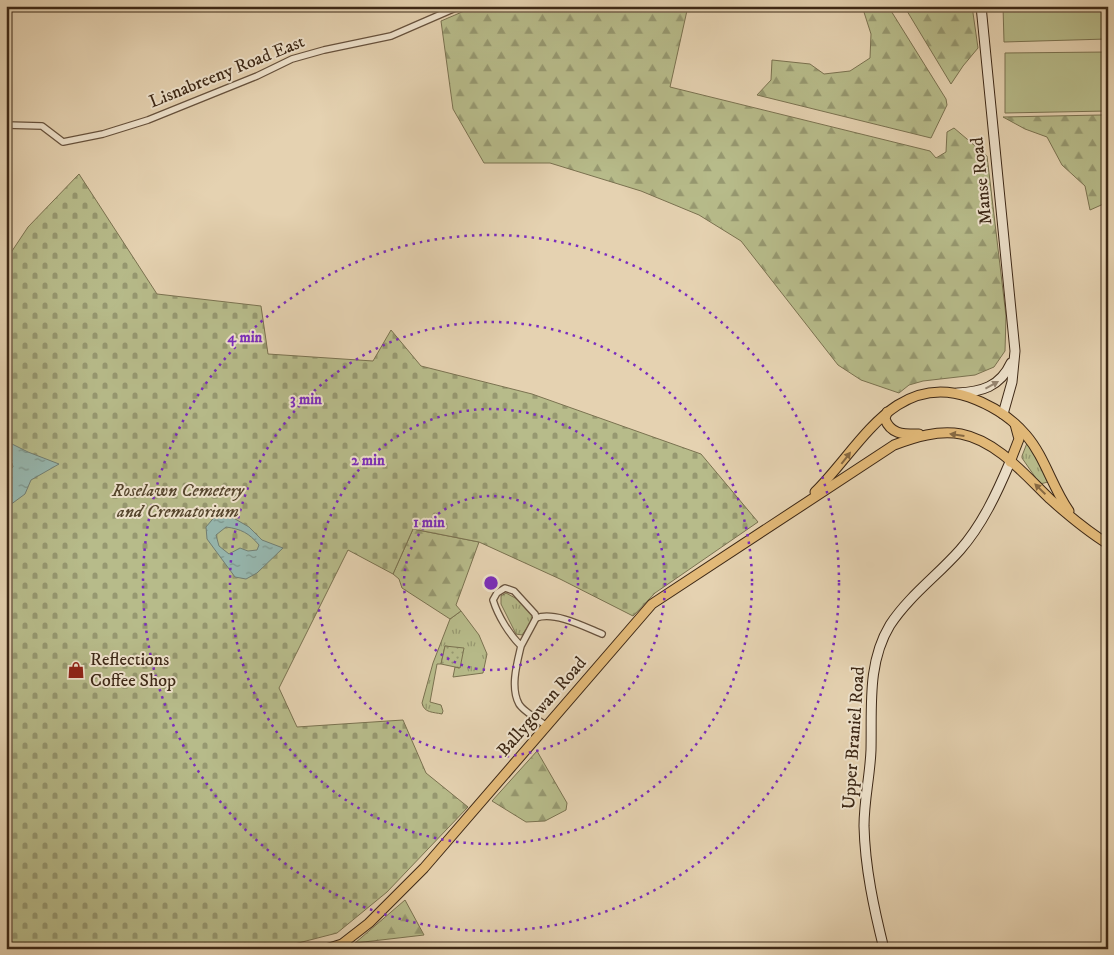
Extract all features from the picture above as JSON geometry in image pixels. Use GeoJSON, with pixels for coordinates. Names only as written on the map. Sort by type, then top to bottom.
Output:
{"type":"FeatureCollection","features":[{"type":"Feature","properties":{"kind":"main road","name":"Ballygowan Road"},"geometry":{"type":"LineString","coordinates":[[800,506],[832,475],[874,423],[894,406],[928,393],[951,393],[981,401],[1003,414],[1026,434],[1056,490],[1076,521]]}},
{"type":"Feature","properties":{"kind":"main road"},"geometry":{"type":"LineString","coordinates":[[887,412],[886,419],[892,430],[902,434],[929,434]]}},
{"type":"Feature","properties":{"kind":"main road"},"geometry":{"type":"LineString","coordinates":[[1010,462],[1019,439],[1015,424]]}},
{"type":"Feature","properties":{"kind":"main road","name":"Ballygowan Road"},"geometry":{"type":"LineString","coordinates":[[326,949],[342,944],[392,902],[424,868],[652,604],[894,445],[929,434],[961,434],[984,443],[1002,455],[1091,534],[1108,544]]}},
{"type":"Feature","properties":{"kind":"main road"},"geometry":{"type":"LineString","coordinates":[[1002,455],[1014,447],[1019,439]]}},
{"type":"Feature","properties":{"kind":"street","name":"Lisnabreeny Road East"},"geometry":{"type":"LineString","coordinates":[[6,124],[42,126],[63,142],[103,134],[148,120],[308,54],[391,36],[460,6]]}},
{"type":"Feature","properties":{"kind":"street","name":"Manse Road"},"geometry":{"type":"LineString","coordinates":[[981,6],[1015,351],[1012,382],[1003,414]]}},
{"type":"Feature","properties":{"kind":"street","name":"Manse Road"},"geometry":{"type":"LineString","coordinates":[[951,393],[980,391],[995,385],[1008,372],[1015,351]]}},
{"type":"Feature","properties":{"kind":"street"},"geometry":{"type":"LineString","coordinates":[[1002,455],[1004,462],[1003,481]]}},
{"type":"Feature","properties":{"kind":"street","name":"Upper Braniel Road"},"geometry":{"type":"LineString","coordinates":[[884,949],[872,902],[864,824],[871,751],[871,691],[876,658],[882,638],[901,610],[960,550],[975,530],[1003,481],[1010,462]]}},
{"type":"Feature","properties":{"kind":"street"},"geometry":{"type":"LineString","coordinates":[[520,646],[496,608],[493,600],[497,593],[505,588],[514,591],[531,609],[536,618]]}},
{"type":"Feature","properties":{"kind":"street"},"geometry":{"type":"LineString","coordinates":[[536,618],[550,616],[570,621],[602,634]]}},
{"type":"Feature","properties":{"kind":"street"},"geometry":{"type":"LineString","coordinates":[[536,618],[520,646],[515,692],[519,706],[547,726]]}},
{"type":"Feature","properties":{"kind":"green space"},"geometry":{"type":"Polygon","coordinates":[[[476,6],[688,6],[670,87],[930,151],[936,158],[946,152],[947,132],[954,128],[987,156],[1006,316],[1005,351],[994,367],[975,375],[923,381],[909,385],[899,393],[861,380],[838,365],[741,241],[699,215],[641,191],[550,163],[484,163],[453,109],[441,21],[476,6]]]}},
{"type":"Feature","properties":{"kind":"green space"},"geometry":{"type":"Polygon","coordinates":[[[862,6],[888,6],[946,99],[947,105],[931,138],[757,95],[771,80],[772,60],[810,64],[824,74],[850,71],[870,58],[871,34],[862,6]]]}},
{"type":"Feature","properties":{"kind":"green space"},"geometry":{"type":"Polygon","coordinates":[[[904,6],[972,6],[978,48],[951,84],[904,6]]]}},
{"type":"Feature","properties":{"kind":"green space"},"geometry":{"type":"Polygon","coordinates":[[[1003,6],[1106,6],[1107,39],[1004,42],[1003,6]]]}},
{"type":"Feature","properties":{"kind":"green space"},"geometry":{"type":"Polygon","coordinates":[[[1107,52],[1108,111],[1005,113],[1005,53],[1107,52]]]}},
{"type":"Feature","properties":{"kind":"green space"},"geometry":{"type":"Polygon","coordinates":[[[1108,114],[1108,202],[1090,210],[1085,186],[1062,165],[1047,137],[1025,129],[1003,117],[1101,115],[1108,114]]]}},
{"type":"Feature","properties":{"kind":"green space","name":"Roselawn Cemetery and Crematorium"},"geometry":{"type":"Polygon","coordinates":[[[79,174],[157,294],[261,306],[268,354],[373,361],[391,330],[421,366],[532,394],[701,454],[758,522],[655,593],[633,616],[560,579],[479,542],[413,529],[393,574],[348,550],[279,688],[297,727],[403,720],[426,773],[468,807],[387,892],[337,933],[275,949],[6,949],[6,260],[28,227],[79,174]]]}},
{"type":"Feature","properties":{"kind":"green space"},"geometry":{"type":"Polygon","coordinates":[[[1027,443],[1033,450],[1048,482],[1040,484],[1022,458],[1027,443]]]}},
{"type":"Feature","properties":{"kind":"green space"},"geometry":{"type":"Polygon","coordinates":[[[413,529],[479,542],[456,605],[461,611],[450,619],[402,588],[399,579],[393,574],[413,529]]]}},
{"type":"Feature","properties":{"kind":"green space"},"geometry":{"type":"Polygon","coordinates":[[[506,593],[517,599],[533,614],[532,621],[522,635],[516,634],[501,604],[501,596],[506,593]]]}},
{"type":"Feature","properties":{"kind":"green space"},"geometry":{"type":"Polygon","coordinates":[[[461,611],[479,635],[487,654],[483,673],[453,677],[455,667],[459,668],[451,647],[445,646],[441,664],[437,664],[430,702],[441,705],[443,711],[442,714],[429,711],[425,709],[422,703],[433,663],[450,619],[461,611]]]}},
{"type":"Feature","properties":{"kind":"green space"},"geometry":{"type":"Polygon","coordinates":[[[445,646],[464,648],[460,668],[441,664],[445,646]]]}},
{"type":"Feature","properties":{"kind":"green space"},"geometry":{"type":"Polygon","coordinates":[[[537,751],[567,803],[566,810],[545,821],[526,822],[492,801],[537,751]]]}},
{"type":"Feature","properties":{"kind":"green space"},"geometry":{"type":"Polygon","coordinates":[[[405,900],[424,935],[355,943],[405,900]]]}},
{"type":"Feature","properties":{"kind":"water"},"geometry":{"type":"Polygon","coordinates":[[[6,441],[59,464],[31,480],[25,494],[6,508],[6,473],[13,467],[12,463],[6,458],[6,441]]]}},
{"type":"Feature","properties":{"kind":"water"},"geometry":{"type":"Polygon","coordinates":[[[217,514],[230,516],[249,527],[262,540],[283,548],[257,573],[246,579],[235,577],[207,539],[206,527],[217,514]],[[226,527],[216,535],[219,546],[229,554],[240,548],[248,551],[257,550],[259,545],[252,537],[240,530],[226,527]]]}},
{"type":"Feature","properties":{"kind":"place","name":"Reflections Coffee Shop"},"geometry":{"type":"Point","coordinates":[76,670]}}]}
